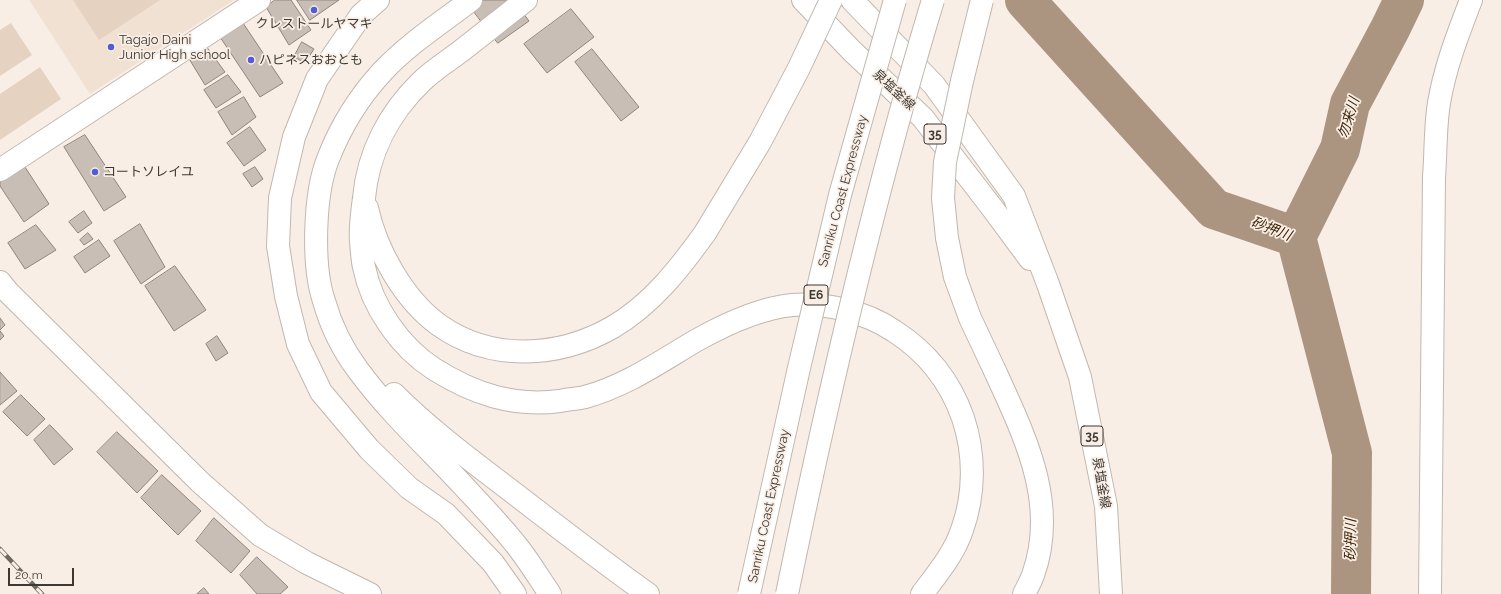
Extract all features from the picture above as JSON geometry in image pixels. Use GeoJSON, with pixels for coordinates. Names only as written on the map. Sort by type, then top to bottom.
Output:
{"type":"FeatureCollection","features":[{"type":"Feature","properties":{"kind":"main road"},"geometry":{"type":"LineString","coordinates":[[0,170],[259,0]]}},
{"type":"Feature","properties":{"kind":"main road"},"geometry":{"type":"LineString","coordinates":[[378,0],[361,15],[317,78],[294,137],[280,198],[278,246],[286,296],[298,344],[321,392],[369,449],[409,488],[451,519],[492,563],[515,594]]}},
{"type":"Feature","properties":{"kind":"main road"},"geometry":{"type":"LineString","coordinates":[[471,0],[408,48],[382,73],[360,100],[342,130],[327,160],[320,188],[316,244],[319,272],[323,300],[332,324],[343,347],[358,369],[393,411],[470,493],[517,546],[550,594]]}},
{"type":"Feature","properties":{"kind":"main road"},"geometry":{"type":"LineString","coordinates":[[526,0],[423,80],[403,102],[386,126],[373,153],[365,185],[360,236],[364,266],[371,290],[385,318],[403,342],[428,365],[454,382],[482,394],[514,401],[548,402],[584,397],[619,385],[728,324],[761,312],[792,305],[826,306],[856,312],[884,324],[912,342],[936,367],[956,400],[968,433],[972,468],[970,501],[962,532],[943,566],[922,594]]}},
{"type":"Feature","properties":{"kind":"main road","name":"泉塩釜線"},"geometry":{"type":"LineString","coordinates":[[803,0],[852,51],[923,118],[1048,284]]}},
{"type":"Feature","properties":{"kind":"main road"},"geometry":{"type":"LineString","coordinates":[[365,185],[368,210],[376,235],[388,262],[403,288],[419,308],[438,325],[459,337],[482,346],[507,351],[535,352],[560,349],[588,340],[613,327],[639,309],[682,265],[705,233],[760,142],[799,68],[831,0]]}},
{"type":"Feature","properties":{"kind":"main road","name":"泉塩釜線"},"geometry":{"type":"LineString","coordinates":[[852,0],[934,85],[1014,196],[1048,284],[1080,377],[1106,506],[1112,594]]}},
{"type":"Feature","properties":{"kind":"main road","name":"Sanriku Coast Expressway"},"geometry":{"type":"LineString","coordinates":[[750,594],[799,368],[840,195],[895,0]]}},
{"type":"Feature","properties":{"kind":"main road"},"geometry":{"type":"LineString","coordinates":[[787,594],[837,360],[878,197],[933,0]]}},
{"type":"Feature","properties":{"kind":"main road"},"geometry":{"type":"LineString","coordinates":[[982,0],[962,81],[945,162],[943,198],[947,238],[956,277],[970,318],[1022,430],[1035,468],[1042,506],[1041,541],[1033,574],[1024,594]]}},
{"type":"Feature","properties":{"kind":"main road"},"geometry":{"type":"LineString","coordinates":[[1430,594],[1434,177],[1439,103],[1451,53],[1471,0]]}},
{"type":"Feature","properties":{"kind":"main road"},"geometry":{"type":"LineString","coordinates":[[316,244],[330,300],[342,325],[357,350],[395,395],[446,440],[603,562],[648,594]]}},
{"type":"Feature","properties":{"kind":"main road"},"geometry":{"type":"LineString","coordinates":[[0,282],[8,292],[88,372],[200,482],[260,535],[307,563],[370,594]]}},
{"type":"Feature","properties":{"kind":"shaded area","name":"Tagajo Daini Junior High school"},"geometry":{"type":"Polygon","coordinates":[[[29,0],[234,0],[90,94],[29,0]]]}},
{"type":"Feature","properties":{"kind":"shaded area"},"geometry":{"type":"Polygon","coordinates":[[[73,0],[160,0],[99,40],[73,0]]]}},
{"type":"Feature","properties":{"kind":"shaded area"},"geometry":{"type":"Polygon","coordinates":[[[11,23],[32,55],[0,76],[0,30],[11,23]]]}},
{"type":"Feature","properties":{"kind":"shaded area"},"geometry":{"type":"Polygon","coordinates":[[[40,67],[61,99],[0,140],[0,94],[40,67]]]}},
{"type":"Feature","properties":{"kind":"building"},"geometry":{"type":"Polygon","coordinates":[[[275,0],[291,0],[311,30],[289,45],[266,7],[275,0]]]}},
{"type":"Feature","properties":{"kind":"building","name":"クレストールヤマキ"},"geometry":{"type":"Polygon","coordinates":[[[297,0],[339,0],[310,20],[297,0]]]}},
{"type":"Feature","properties":{"kind":"building"},"geometry":{"type":"Polygon","coordinates":[[[465,0],[513,0],[529,21],[498,43],[465,0]]]}},
{"type":"Feature","properties":{"kind":"building"},"geometry":{"type":"Polygon","coordinates":[[[571,9],[594,37],[547,73],[524,44],[571,9]]]}},
{"type":"Feature","properties":{"kind":"building","name":"ハピネスおおとも"},"geometry":{"type":"Polygon","coordinates":[[[243,23],[283,83],[260,97],[220,37],[243,23]]]}},
{"type":"Feature","properties":{"kind":"building"},"geometry":{"type":"Polygon","coordinates":[[[302,42],[314,49],[305,63],[294,57],[302,42]]]}},
{"type":"Feature","properties":{"kind":"building"},"geometry":{"type":"Polygon","coordinates":[[[206,46],[225,72],[205,85],[188,57],[206,46]]]}},
{"type":"Feature","properties":{"kind":"building"},"geometry":{"type":"Polygon","coordinates":[[[592,49],[639,107],[621,121],[575,62],[592,49]]]}},
{"type":"Feature","properties":{"kind":"building"},"geometry":{"type":"Polygon","coordinates":[[[228,75],[241,92],[216,108],[204,90],[228,75]]]}},
{"type":"Feature","properties":{"kind":"building"},"geometry":{"type":"Polygon","coordinates":[[[244,97],[256,117],[232,135],[218,112],[244,97]]]}},
{"type":"Feature","properties":{"kind":"building"},"geometry":{"type":"Polygon","coordinates":[[[250,127],[266,150],[244,166],[227,143],[250,127]]]}},
{"type":"Feature","properties":{"kind":"building","name":"コートソレイユ"},"geometry":{"type":"Polygon","coordinates":[[[85,135],[126,197],[104,211],[64,147],[85,135]]]}},
{"type":"Feature","properties":{"kind":"building"},"geometry":{"type":"Polygon","coordinates":[[[23,164],[49,204],[24,222],[0,186],[0,179],[23,164]]]}},
{"type":"Feature","properties":{"kind":"building"},"geometry":{"type":"Polygon","coordinates":[[[255,167],[263,179],[252,187],[243,174],[255,167]]]}},
{"type":"Feature","properties":{"kind":"building"},"geometry":{"type":"Polygon","coordinates":[[[84,211],[92,223],[78,233],[69,222],[84,211]]]}},
{"type":"Feature","properties":{"kind":"building"},"geometry":{"type":"Polygon","coordinates":[[[140,224],[165,267],[141,284],[114,241],[140,224]]]}},
{"type":"Feature","properties":{"kind":"building"},"geometry":{"type":"Polygon","coordinates":[[[36,225],[56,250],[25,269],[8,243],[36,225]]]}},
{"type":"Feature","properties":{"kind":"building"},"geometry":{"type":"Polygon","coordinates":[[[88,233],[93,239],[84,245],[80,240],[88,233]]]}},
{"type":"Feature","properties":{"kind":"building"},"geometry":{"type":"Polygon","coordinates":[[[99,240],[110,256],[85,273],[74,257],[99,240]]]}},
{"type":"Feature","properties":{"kind":"building"},"geometry":{"type":"Polygon","coordinates":[[[175,266],[206,310],[174,331],[145,286],[175,266]]]}},
{"type":"Feature","properties":{"kind":"building"},"geometry":{"type":"Polygon","coordinates":[[[0,318],[5,325],[0,330],[0,318]]]}},
{"type":"Feature","properties":{"kind":"building"},"geometry":{"type":"Polygon","coordinates":[[[0,331],[4,336],[0,340],[0,331]]]}},
{"type":"Feature","properties":{"kind":"building"},"geometry":{"type":"Polygon","coordinates":[[[217,336],[228,353],[216,361],[206,344],[217,336]]]}},
{"type":"Feature","properties":{"kind":"building"},"geometry":{"type":"Polygon","coordinates":[[[0,372],[17,391],[0,405],[0,372]]]}},
{"type":"Feature","properties":{"kind":"building"},"geometry":{"type":"Polygon","coordinates":[[[21,395],[45,419],[27,436],[3,412],[21,395]]]}},
{"type":"Feature","properties":{"kind":"building"},"geometry":{"type":"Polygon","coordinates":[[[50,425],[73,449],[54,465],[34,440],[50,425]]]}},
{"type":"Feature","properties":{"kind":"building"},"geometry":{"type":"Polygon","coordinates":[[[117,432],[158,471],[137,493],[97,452],[117,432]]]}},
{"type":"Feature","properties":{"kind":"building"},"geometry":{"type":"Polygon","coordinates":[[[162,475],[201,511],[178,535],[141,498],[162,475]]]}},
{"type":"Feature","properties":{"kind":"building"},"geometry":{"type":"Polygon","coordinates":[[[214,518],[250,551],[231,573],[196,541],[214,518]]]}},
{"type":"Feature","properties":{"kind":"building"},"geometry":{"type":"Polygon","coordinates":[[[257,557],[288,587],[280,594],[257,594],[240,575],[257,557]]]}},
{"type":"Feature","properties":{"kind":"building"},"geometry":{"type":"Polygon","coordinates":[[[204,588],[209,594],[197,594],[204,588]]]}},
{"type":"Feature","properties":{"kind":"waterway","name":"砂押川"},"geometry":{"type":"LineString","coordinates":[[1025,0],[1214,209],[1296,237]]}},
{"type":"Feature","properties":{"kind":"waterway","name":"勿来川"},"geometry":{"type":"LineString","coordinates":[[1296,237],[1340,149],[1350,104],[1404,0]]}},
{"type":"Feature","properties":{"kind":"waterway","name":"砂押川"},"geometry":{"type":"LineString","coordinates":[[1296,237],[1352,453],[1351,594]]}},
{"type":"Feature","properties":{"kind":"railway"},"geometry":{"type":"LineString","coordinates":[[0,549],[42,594]]}},
{"type":"Feature","properties":{"kind":"place","name":"クレストールヤマキ"},"geometry":{"type":"Point","coordinates":[314,10]}},
{"type":"Feature","properties":{"kind":"place","name":"Tagajo Daini Junior High school"},"geometry":{"type":"Point","coordinates":[111,47]}},
{"type":"Feature","properties":{"kind":"place","name":"ハピネスおおとも"},"geometry":{"type":"Point","coordinates":[251,60]}},
{"type":"Feature","properties":{"kind":"place","name":"コートソレイユ"},"geometry":{"type":"Point","coordinates":[95,172]}}]}
